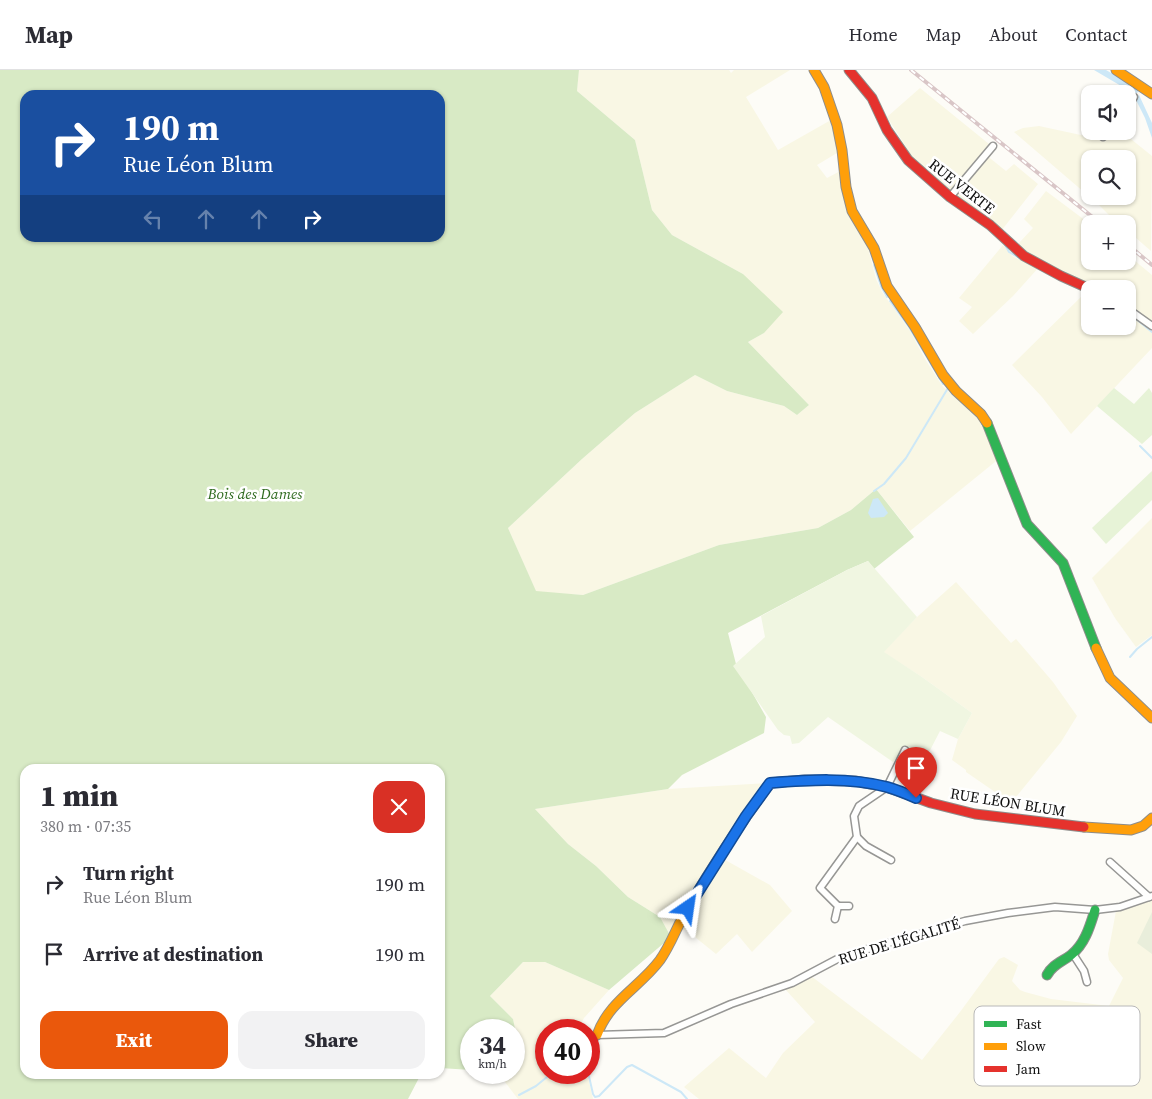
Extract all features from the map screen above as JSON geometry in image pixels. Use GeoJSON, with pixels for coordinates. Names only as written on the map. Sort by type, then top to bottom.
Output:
{"type":"FeatureCollection","features":[{"type":"Feature","properties":{"kind":"street"},"geometry":{"type":"LineString","coordinates":[[814,70],[824,88],[837,125],[846,186],[852,211],[874,248],[887,286],[915,327],[943,375],[990,427],[1027,524],[1063,563],[1092,639],[1110,678],[1152,718]]}},
{"type":"Feature","properties":{"kind":"street","name":"RUE VERTE"},"geometry":{"type":"LineString","coordinates":[[849,70],[872,98],[888,130],[908,160],[950,197],[990,225],[1024,256],[1081,285]]}},
{"type":"Feature","properties":{"kind":"street"},"geometry":{"type":"LineString","coordinates":[[1116,70],[1152,94]]}},
{"type":"Feature","properties":{"kind":"street"},"geometry":{"type":"LineString","coordinates":[[950,197],[993,146]]}},
{"type":"Feature","properties":{"kind":"street"},"geometry":{"type":"LineString","coordinates":[[1136,314],[1152,326]]}},
{"type":"Feature","properties":{"kind":"street"},"geometry":{"type":"LineString","coordinates":[[891,860],[866,846],[858,837],[854,816],[859,806],[887,787],[905,750]]}},
{"type":"Feature","properties":{"kind":"street","name":"RUE LÉON BLUM"},"geometry":{"type":"LineString","coordinates":[[600,1025],[616,1002],[652,969],[673,940],[688,908],[746,816],[770,783],[805,780],[855,781],[887,787],[931,803],[975,814],[1068,826],[1130,830],[1143,826],[1152,818]]}},
{"type":"Feature","properties":{"kind":"street"},"geometry":{"type":"LineString","coordinates":[[849,906],[838,906],[820,888],[858,837]]}},
{"type":"Feature","properties":{"kind":"street"},"geometry":{"type":"LineString","coordinates":[[1110,862],[1151,896]]}},
{"type":"Feature","properties":{"kind":"street","name":"RUE DE L'ÉGALITÉ"},"geometry":{"type":"LineString","coordinates":[[600,1035],[664,1033],[731,1004],[792,982],[843,956],[965,921],[1055,907],[1095,910],[1120,907],[1151,896]]}},
{"type":"Feature","properties":{"kind":"street"},"geometry":{"type":"LineString","coordinates":[[835,918],[838,906]]}},
{"type":"Feature","properties":{"kind":"street"},"geometry":{"type":"LineString","coordinates":[[1047,974],[1051,966],[1073,954],[1088,935],[1095,910]]}},
{"type":"Feature","properties":{"kind":"street"},"geometry":{"type":"LineString","coordinates":[[1073,954],[1084,971],[1087,982]]}},
{"type":"Feature","properties":{"kind":"shaded area"},"geometry":{"type":"Polygon","coordinates":[[[579,70],[729,70],[731,73],[734,70],[790,70],[746,97],[778,150],[831,120],[842,150],[817,165],[827,178],[844,169],[850,203],[874,248],[869,252],[876,279],[882,292],[910,331],[943,387],[954,396],[956,391],[981,414],[1001,457],[910,531],[876,489],[851,510],[818,528],[719,545],[583,595],[536,592],[508,528],[635,413],[695,375],[727,391],[784,406],[797,415],[809,405],[748,342],[764,333],[743,274],[672,235],[652,210],[635,140],[577,91],[579,70]]]}},
{"type":"Feature","properties":{"kind":"shaded area"},"geometry":{"type":"Polygon","coordinates":[[[920,88],[989,144],[986,148],[986,155],[1006,171],[1014,164],[1038,184],[1001,231],[908,160],[908,150],[887,117],[920,88]]]}},
{"type":"Feature","properties":{"kind":"shaded area"},"geometry":{"type":"Polygon","coordinates":[[[1039,126],[1081,135],[1081,140],[1132,140],[1152,156],[1151,251],[1136,238],[1136,215],[1109,215],[1099,205],[1136,205],[1136,150],[1081,150],[1081,190],[1014,132],[1023,128],[1039,126]]]}},
{"type":"Feature","properties":{"kind":"shaded area"},"geometry":{"type":"Polygon","coordinates":[[[1046,191],[1081,217],[1081,270],[1136,270],[1136,262],[1152,275],[1152,348],[1071,434],[1042,397],[1012,365],[1081,297],[1081,335],[1136,335],[1136,280],[1081,280],[1081,285],[1040,266],[1013,296],[973,334],[959,321],[972,307],[959,298],[1003,245],[1012,256],[1020,260],[1024,256],[1018,244],[1033,228],[1024,219],[1046,191]]]}},
{"type":"Feature","properties":{"kind":"shaded area"},"geometry":{"type":"Polygon","coordinates":[[[1152,518],[1152,635],[1136,647],[1115,618],[1092,578],[1152,518]]]}},
{"type":"Feature","properties":{"kind":"shaded area"},"geometry":{"type":"Polygon","coordinates":[[[956,582],[1011,643],[1016,639],[1053,682],[1077,716],[1061,742],[1011,803],[952,760],[958,739],[972,713],[883,652],[917,617],[956,582]]]}},
{"type":"Feature","properties":{"kind":"shaded area"},"geometry":{"type":"Polygon","coordinates":[[[770,783],[720,857],[770,885],[792,911],[752,952],[737,934],[716,954],[685,929],[671,937],[660,917],[628,897],[596,866],[568,844],[535,809],[668,789],[770,783]]]}},
{"type":"Feature","properties":{"kind":"shaded area"},"geometry":{"type":"Polygon","coordinates":[[[1152,899],[1152,1099],[699,1099],[684,1087],[729,1048],[766,1078],[783,1053],[815,1022],[785,989],[811,976],[922,1060],[999,959],[1004,957],[1018,965],[1012,981],[1020,990],[1051,999],[1109,1006],[1123,978],[1109,960],[1108,954],[1116,911],[1152,899]]]}},
{"type":"Feature","properties":{"kind":"shaded area"},"geometry":{"type":"Polygon","coordinates":[[[523,962],[545,962],[609,990],[584,1019],[535,1019],[535,1084],[590,1084],[593,1099],[518,1099],[506,1084],[525,1084],[525,1019],[513,1019],[490,996],[523,962]]]}},
{"type":"Feature","properties":{"kind":"green space","name":"Bois des Dames"},"geometry":{"type":"Polygon","coordinates":[[[0,70],[579,70],[577,91],[635,140],[652,210],[672,235],[743,274],[783,312],[764,333],[748,342],[809,405],[797,415],[784,406],[727,391],[695,375],[635,413],[508,528],[536,591],[583,595],[719,545],[818,528],[851,510],[876,489],[914,537],[874,569],[868,561],[847,570],[728,633],[736,664],[766,717],[764,733],[682,775],[668,789],[535,809],[568,844],[596,866],[628,897],[660,917],[671,937],[609,990],[545,962],[523,962],[490,996],[513,1019],[460,1019],[460,1069],[445,1068],[445,764],[20,764],[20,1079],[418,1079],[408,1099],[0,1099],[0,70]]]}},
{"type":"Feature","properties":{"kind":"green space"},"geometry":{"type":"Polygon","coordinates":[[[1114,388],[1134,404],[1149,388],[1152,393],[1152,435],[1142,444],[1097,406],[1114,388]]]}},
{"type":"Feature","properties":{"kind":"green space"},"geometry":{"type":"Polygon","coordinates":[[[1152,471],[1152,500],[1106,544],[1092,528],[1152,471]]]}},
{"type":"Feature","properties":{"kind":"green space"},"geometry":{"type":"Polygon","coordinates":[[[868,561],[917,617],[884,652],[972,713],[958,739],[940,731],[926,758],[903,748],[893,762],[828,717],[799,743],[792,744],[790,736],[784,735],[778,730],[733,666],[765,637],[761,616],[847,570],[868,561]]]}},
{"type":"Feature","properties":{"kind":"green space"},"geometry":{"type":"Polygon","coordinates":[[[1152,912],[1152,954],[1137,943],[1152,912]]]}},
{"type":"Feature","properties":{"kind":"water"},"geometry":{"type":"Polygon","coordinates":[[[1094,70],[1106,70],[1132,85],[1120,85],[1094,70]]]}},
{"type":"Feature","properties":{"kind":"water"},"geometry":{"type":"Polygon","coordinates":[[[1139,95],[1152,123],[1152,138],[1136,100],[1139,95]]]}},
{"type":"Feature","properties":{"kind":"water"},"geometry":{"type":"Polygon","coordinates":[[[878,498],[888,513],[884,517],[871,518],[868,513],[873,499],[878,498]]]}},
{"type":"Feature","properties":{"kind":"waterway"},"geometry":{"type":"LineString","coordinates":[[1005,245],[1009,252],[1034,266]]}},
{"type":"Feature","properties":{"kind":"waterway"},"geometry":{"type":"LineString","coordinates":[[873,258],[874,262]]}},
{"type":"Feature","properties":{"kind":"waterway"},"geometry":{"type":"LineString","coordinates":[[874,265],[887,297]]}},
{"type":"Feature","properties":{"kind":"waterway"},"geometry":{"type":"LineString","coordinates":[[890,301],[909,327],[943,384]]}},
{"type":"Feature","properties":{"kind":"waterway"},"geometry":{"type":"LineString","coordinates":[[1136,319],[1152,332]]}},
{"type":"Feature","properties":{"kind":"waterway"},"geometry":{"type":"LineString","coordinates":[[874,491],[884,484],[906,458],[947,387]]}},
{"type":"Feature","properties":{"kind":"waterway"},"geometry":{"type":"LineString","coordinates":[[1140,446],[1152,458]]}},
{"type":"Feature","properties":{"kind":"waterway"},"geometry":{"type":"LineString","coordinates":[[1130,657],[1152,637]]}},
{"type":"Feature","properties":{"kind":"waterway"},"geometry":{"type":"LineString","coordinates":[[591,1084],[595,1097],[599,1096],[627,1067],[632,1065],[681,1092],[687,1099]]}},
{"type":"Feature","properties":{"kind":"waterway"},"geometry":{"type":"LineString","coordinates":[[519,1095],[538,1084]]}},
{"type":"Feature","properties":{"kind":"railway"},"geometry":{"type":"LineString","coordinates":[[911,70],[1090,215]]}},
{"type":"Feature","properties":{"kind":"railway"},"geometry":{"type":"LineString","coordinates":[[1136,252],[1152,265]]}},
{"type":"Feature","properties":{"kind":"traffic: fast"},"geometry":{"type":"LineString","coordinates":[[987,423],[1027,524],[1063,563],[1096,648]]}},
{"type":"Feature","properties":{"kind":"traffic: fast"},"geometry":{"type":"LineString","coordinates":[[1047,975],[1052,968],[1071,955],[1080,946],[1095,910]]}},
{"type":"Feature","properties":{"kind":"traffic: slow"},"geometry":{"type":"LineString","coordinates":[[814,70],[824,87],[837,125],[846,187],[852,211],[874,248],[887,286],[915,327],[943,375],[956,391],[981,414],[987,423]]}},
{"type":"Feature","properties":{"kind":"traffic: slow"},"geometry":{"type":"LineString","coordinates":[[1116,70],[1152,94]]}},
{"type":"Feature","properties":{"kind":"traffic: slow"},"geometry":{"type":"LineString","coordinates":[[1096,648],[1110,678],[1152,718]]}},
{"type":"Feature","properties":{"kind":"traffic: slow"},"geometry":{"type":"LineString","coordinates":[[600,1028],[617,1003],[660,960],[697,892],[760,797]]}},
{"type":"Feature","properties":{"kind":"traffic: slow"},"geometry":{"type":"LineString","coordinates":[[1084,827],[1131,830],[1143,826],[1152,818]]}},
{"type":"Feature","properties":{"kind":"traffic: jam"},"geometry":{"type":"LineString","coordinates":[[849,70],[872,98],[887,130],[908,160],[950,197],[990,225],[1024,256],[1081,285]]}},
{"type":"Feature","properties":{"kind":"traffic: jam"},"geometry":{"type":"LineString","coordinates":[[760,797],[770,783],[805,780],[855,781],[887,787],[931,803],[975,814],[1084,827]]}},
{"type":"Feature","properties":{"kind":"route"},"geometry":{"type":"LineString","coordinates":[[688,908],[746,816],[770,783],[805,780],[855,781],[887,787],[916,798]]}}]}
